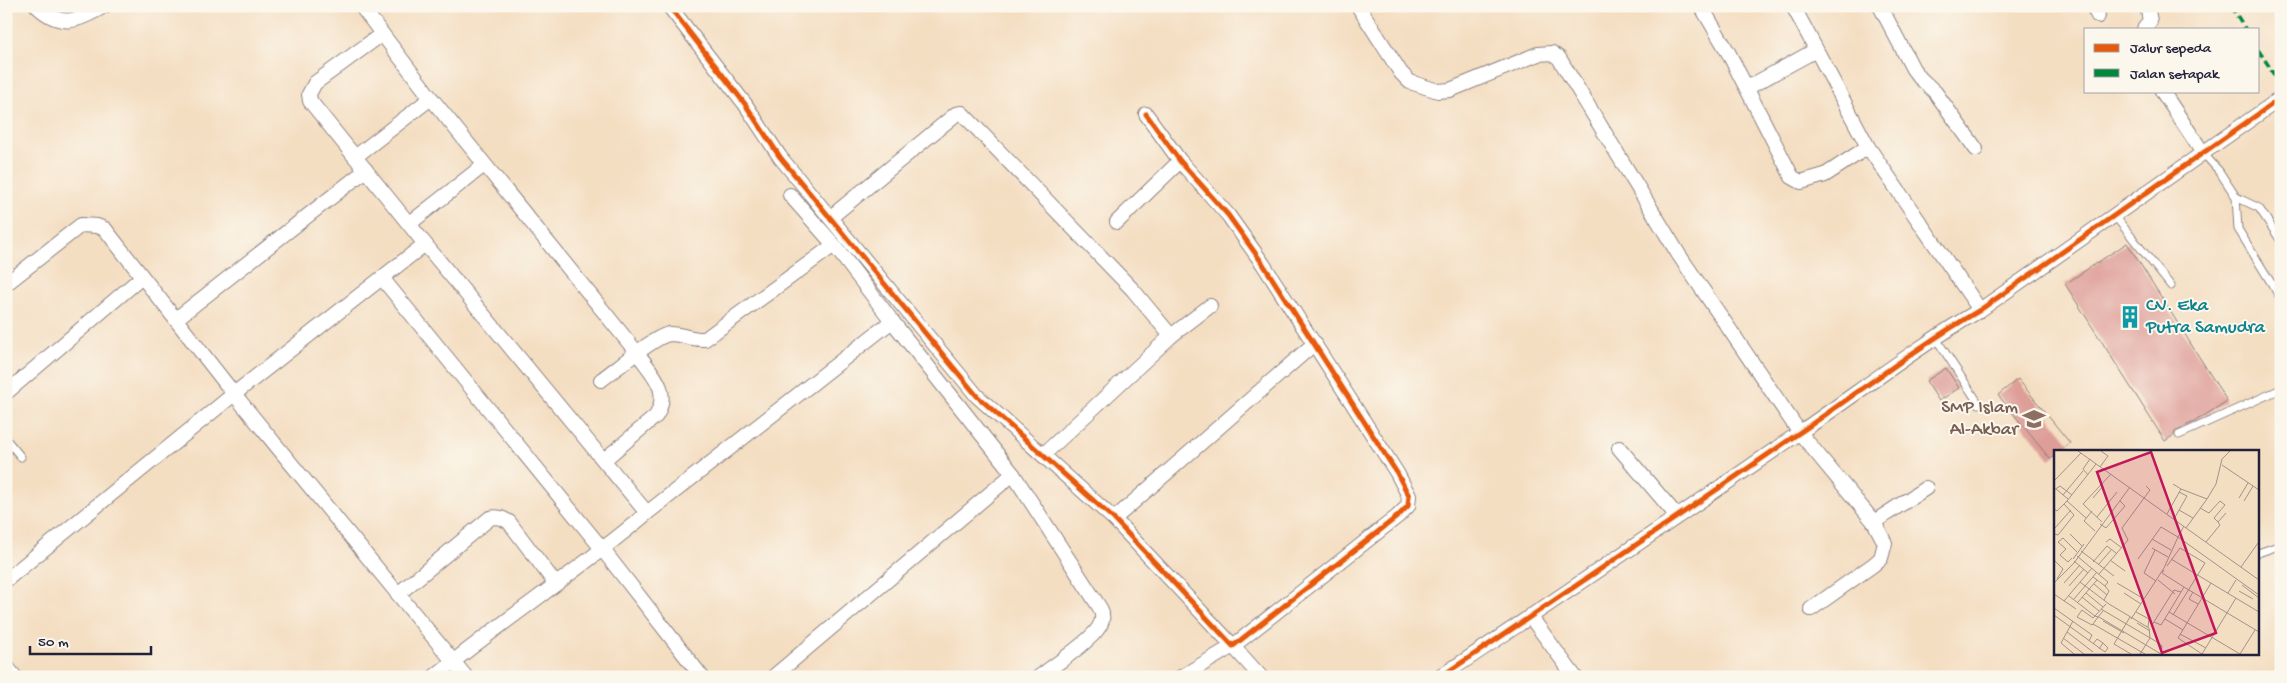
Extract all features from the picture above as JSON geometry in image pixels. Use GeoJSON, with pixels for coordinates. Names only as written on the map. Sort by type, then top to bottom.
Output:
{"type":"FeatureCollection","features":[{"type":"Feature","properties":{"kind":"street"},"geometry":{"type":"LineString","coordinates":[[37,6],[45,13],[62,20],[74,21],[84,18],[104,6]]}},
{"type":"Feature","properties":{"kind":"street"},"geometry":{"type":"LineString","coordinates":[[362,6],[431,98],[638,354],[660,384],[663,395],[662,407],[656,416],[604,460]]}},
{"type":"Feature","properties":{"kind":"street"},"geometry":{"type":"LineString","coordinates":[[1358,6],[1401,73],[1410,82],[1438,91],[1450,90],[1538,54],[1552,53],[1559,58],[1679,255],[1800,433],[1874,522],[1885,543],[1881,558],[1811,609]]}},
{"type":"Feature","properties":{"kind":"street"},"geometry":{"type":"LineString","coordinates":[[1701,6],[1728,52],[1792,177],[1801,182],[1825,175],[1868,147]]}},
{"type":"Feature","properties":{"kind":"street"},"geometry":{"type":"LineString","coordinates":[[1793,6],[1868,147],[1980,310]]}},
{"type":"Feature","properties":{"kind":"street"},"geometry":{"type":"LineString","coordinates":[[1880,6],[1920,78],[1935,92],[1976,149]]}},
{"type":"Feature","properties":{"kind":"street"},"geometry":{"type":"LineString","coordinates":[[2145,28],[2150,21],[2147,6]]}},
{"type":"Feature","properties":{"kind":"street"},"geometry":{"type":"LineString","coordinates":[[673,8],[745,104],[780,157],[971,389],[1114,519],[1261,677]]}},
{"type":"Feature","properties":{"kind":"street"},"geometry":{"type":"LineString","coordinates":[[382,34],[315,83],[309,94],[310,101],[646,513]]}},
{"type":"Feature","properties":{"kind":"street"},"geometry":{"type":"LineString","coordinates":[[1747,88],[1816,50]]}},
{"type":"Feature","properties":{"kind":"street"},"geometry":{"type":"LineString","coordinates":[[2163,92],[2203,153]]}},
{"type":"Feature","properties":{"kind":"street"},"geometry":{"type":"LineString","coordinates":[[355,157],[431,98]]}},
{"type":"Feature","properties":{"kind":"street"},"geometry":{"type":"LineString","coordinates":[[1446,675],[1891,370],[1934,336],[1980,310],[2281,98]]}},
{"type":"Feature","properties":{"kind":"street"},"geometry":{"type":"LineString","coordinates":[[831,217],[956,114],[962,113],[1133,290],[1171,336]]}},
{"type":"Feature","properties":{"kind":"street"},"geometry":{"type":"LineString","coordinates":[[1146,114],[1180,161],[1228,215],[1314,343],[1404,483],[1409,496],[1408,506],[1233,646],[1181,677]]}},
{"type":"Feature","properties":{"kind":"street"},"geometry":{"type":"LineString","coordinates":[[1117,222],[1180,161]]}},
{"type":"Feature","properties":{"kind":"street"},"geometry":{"type":"LineString","coordinates":[[409,224],[484,164]]}},
{"type":"Feature","properties":{"kind":"street"},"geometry":{"type":"LineString","coordinates":[[176,320],[366,170]]}},
{"type":"Feature","properties":{"kind":"street"},"geometry":{"type":"LineString","coordinates":[[790,195],[834,245],[1013,474],[1102,613],[1099,626],[1094,633],[1039,677]]}},
{"type":"Feature","properties":{"kind":"street"},"geometry":{"type":"LineString","coordinates":[[6,284],[81,225],[97,226],[105,229],[234,394],[466,677]]}},
{"type":"Feature","properties":{"kind":"street"},"geometry":{"type":"LineString","coordinates":[[6,580],[234,394],[425,244]]}},
{"type":"Feature","properties":{"kind":"street"},"geometry":{"type":"LineString","coordinates":[[602,380],[638,354],[651,341],[663,335],[672,334],[695,340],[705,339],[834,245]]}},
{"type":"Feature","properties":{"kind":"street"},"geometry":{"type":"LineString","coordinates":[[6,393],[142,277]]}},
{"type":"Feature","properties":{"kind":"street"},"geometry":{"type":"LineString","coordinates":[[382,278],[603,550],[702,677]]}},
{"type":"Feature","properties":{"kind":"street"},"geometry":{"type":"LineString","coordinates":[[1042,455],[1171,336],[1210,306]]}},
{"type":"Feature","properties":{"kind":"street"},"geometry":{"type":"LineString","coordinates":[[434,677],[556,583],[603,550],[646,513],[892,321]]}},
{"type":"Feature","properties":{"kind":"street"},"geometry":{"type":"LineString","coordinates":[[1114,519],[1314,343]]}},
{"type":"Feature","properties":{"kind":"street"},"geometry":{"type":"LineString","coordinates":[[1619,448],[1677,516]]}},
{"type":"Feature","properties":{"kind":"street"},"geometry":{"type":"LineString","coordinates":[[773,677],[1013,474]]}},
{"type":"Feature","properties":{"kind":"street"},"geometry":{"type":"LineString","coordinates":[[1874,522],[1926,488]]}},
{"type":"Feature","properties":{"kind":"street"},"geometry":{"type":"LineString","coordinates":[[398,594],[490,518],[496,517],[502,517],[510,522],[556,583]]}},
{"type":"Feature","properties":{"kind":"street"},"geometry":{"type":"LineString","coordinates":[[1530,616],[1575,677]]}},
{"type":"Feature","properties":{"kind":"street"},"geometry":{"type":"LineString","coordinates":[[6,666],[15,677]]}},
{"type":"Feature","properties":{"kind":"lane"},"geometry":{"type":"LineString","coordinates":[[2203,153],[2236,197],[2260,208],[2281,241]]}},
{"type":"Feature","properties":{"kind":"lane"},"geometry":{"type":"LineString","coordinates":[[2236,197],[2238,229],[2281,299]]}},
{"type":"Feature","properties":{"kind":"lane"},"geometry":{"type":"LineString","coordinates":[[2114,215],[2171,286]]}},
{"type":"Feature","properties":{"kind":"lane"},"geometry":{"type":"LineString","coordinates":[[1934,336],[1979,404]]}},
{"type":"Feature","properties":{"kind":"lane"},"geometry":{"type":"LineString","coordinates":[[2179,435],[2281,388]]}},
{"type":"Feature","properties":{"kind":"lane"},"geometry":{"type":"LineString","coordinates":[[6,439],[21,457]]}},
{"type":"Feature","properties":{"kind":"lane"},"geometry":{"type":"LineString","coordinates":[[2260,552],[2281,545]]}},
{"type":"Feature","properties":{"kind":"building","name":"CV. Eka Putra Samudra"},"geometry":{"type":"Polygon","coordinates":[[[2127,243],[2227,401],[2194,422],[2176,430],[2174,435],[2165,441],[2065,284],[2127,243]]]}},
{"type":"Feature","properties":{"kind":"building","name":"SMP Islam Al-Akbar"},"geometry":{"type":"Polygon","coordinates":[[[1946,368],[1959,388],[1939,401],[1926,381],[1946,368]]]}},
{"type":"Feature","properties":{"kind":"building","name":"SMP Islam Al-Akbar"},"geometry":{"type":"Polygon","coordinates":[[[2018,379],[2070,443],[2061,450],[2054,450],[2054,456],[2050,459],[1998,395],[2018,379]]]}},
{"type":"Feature","properties":{"kind":"marked path"},"geometry":{"type":"LineString","coordinates":[[2231,6],[2244,28]]}},
{"type":"Feature","properties":{"kind":"marked path"},"geometry":{"type":"LineString","coordinates":[[2260,53],[2281,85]]}},
{"type":"Feature","properties":{"kind":"cycle path"},"geometry":{"type":"LineString","coordinates":[[669,6],[745,104],[780,157],[977,396],[1114,519],[1233,646],[1398,516],[1408,506],[1409,496],[1397,473],[1263,264],[1228,215],[1180,161],[1146,114]]}},
{"type":"Feature","properties":{"kind":"cycle path"},"geometry":{"type":"LineString","coordinates":[[1440,677],[1665,525],[1911,354],[1980,310],[2281,98]]}},
{"type":"Feature","properties":{"kind":"place","name":"CV. Eka Putra Samudra"},"geometry":{"type":"Point","coordinates":[2130,317]}},
{"type":"Feature","properties":{"kind":"place","name":"SMP Islam Al-Akbar"},"geometry":{"type":"Point","coordinates":[2034,419]}}]}
